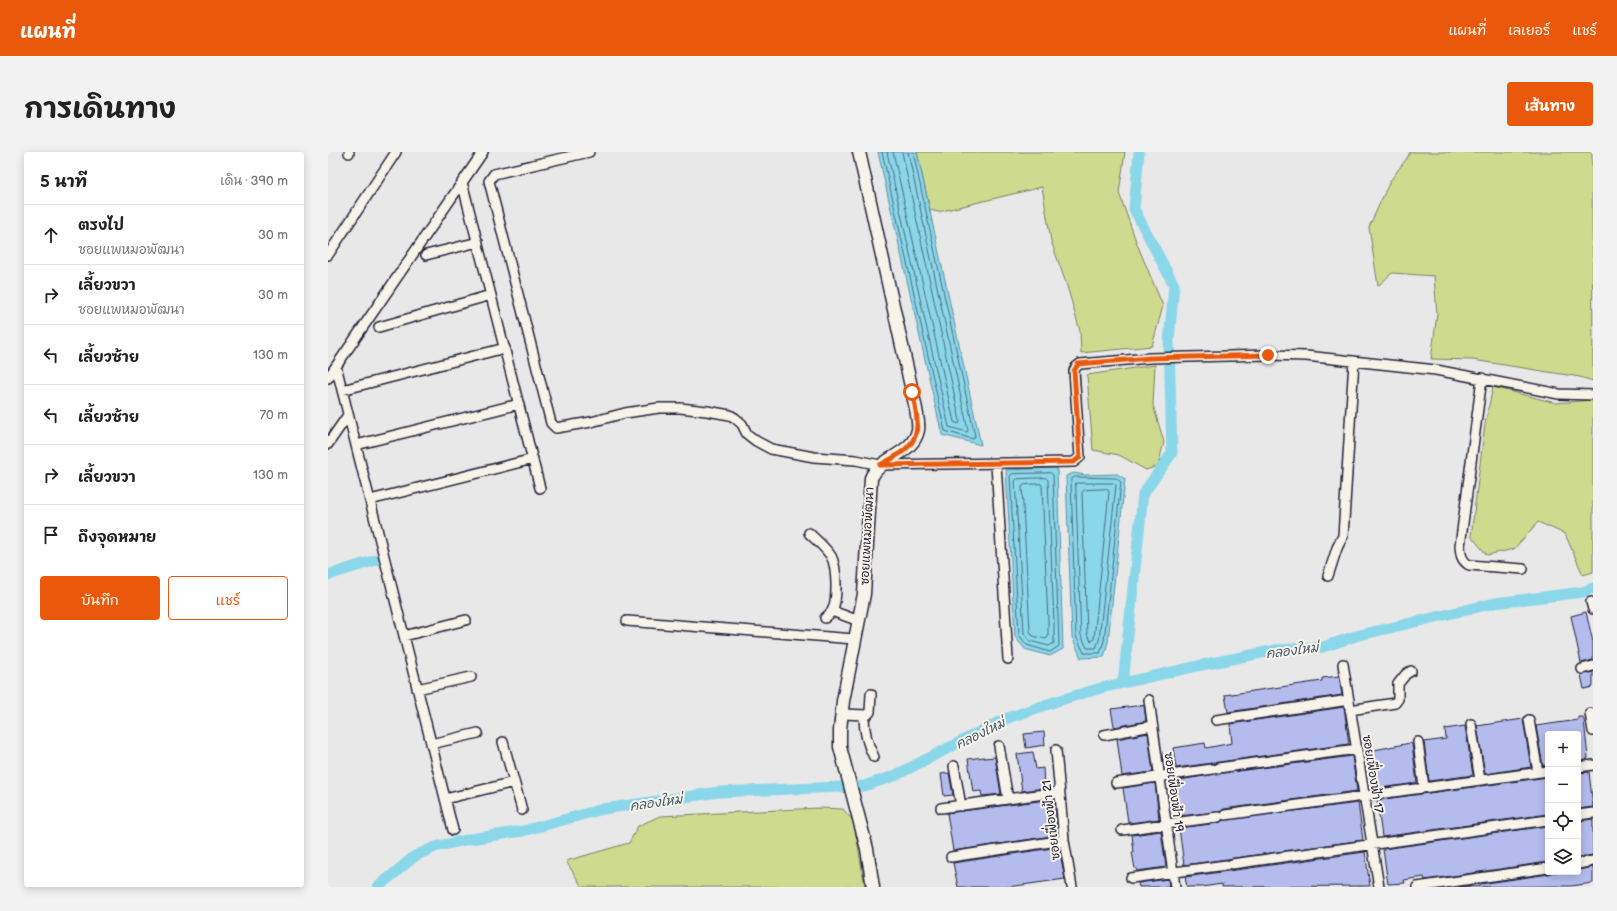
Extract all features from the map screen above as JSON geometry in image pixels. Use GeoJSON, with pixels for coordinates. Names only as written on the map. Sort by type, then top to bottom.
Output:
{"type":"FeatureCollection","features":[{"type":"Feature","properties":{"kind":"street"},"geometry":{"type":"LineString","coordinates":[[328,255],[396,152]]}},
{"type":"Feature","properties":{"kind":"street"},"geometry":{"type":"LineString","coordinates":[[328,378],[483,152]]}},
{"type":"Feature","properties":{"kind":"street"},"geometry":{"type":"LineString","coordinates":[[589,152],[494,174],[488,181],[553,427],[564,427],[626,413],[659,408],[680,408],[730,415],[742,424],[747,434],[771,449],[814,457],[856,460],[880,465],[996,464],[1077,461],[1080,457],[1074,371],[1080,364],[1085,363],[1150,358],[1268,355],[1306,356],[1436,370],[1559,394],[1593,395]]}},
{"type":"Feature","properties":{"kind":"street"},"geometry":{"type":"LineString","coordinates":[[859,152],[918,430],[911,443],[902,452],[880,465]]}},
{"type":"Feature","properties":{"kind":"street"},"geometry":{"type":"LineString","coordinates":[[462,182],[540,488]]}},
{"type":"Feature","properties":{"kind":"street"},"geometry":{"type":"LineString","coordinates":[[426,255],[478,242]]}},
{"type":"Feature","properties":{"kind":"street"},"geometry":{"type":"LineString","coordinates":[[379,327],[491,295]]}},
{"type":"Feature","properties":{"kind":"street"},"geometry":{"type":"LineString","coordinates":[[342,390],[504,348]]}},
{"type":"Feature","properties":{"kind":"street"},"geometry":{"type":"LineString","coordinates":[[1328,576],[1337,548],[1343,536],[1354,361]]}},
{"type":"Feature","properties":{"kind":"street"},"geometry":{"type":"LineString","coordinates":[[336,366],[453,830]]}},
{"type":"Feature","properties":{"kind":"street"},"geometry":{"type":"LineString","coordinates":[[1482,378],[1460,546],[1460,556],[1463,561],[1469,565],[1523,569]]}},
{"type":"Feature","properties":{"kind":"street"},"geometry":{"type":"LineString","coordinates":[[356,445],[519,404]]}},
{"type":"Feature","properties":{"kind":"street"},"geometry":{"type":"LineString","coordinates":[[328,444],[348,415]]}},
{"type":"Feature","properties":{"kind":"street"},"geometry":{"type":"LineString","coordinates":[[370,500],[533,459]]}},
{"type":"Feature","properties":{"kind":"street"},"geometry":{"type":"LineString","coordinates":[[996,464],[1008,659]]}},
{"type":"Feature","properties":{"kind":"street","name":"ซอยแพหมอพัฒนา"},"geometry":{"type":"LineString","coordinates":[[873,887],[867,848],[840,747],[842,714],[854,639],[864,594],[871,478],[873,472],[880,465]]}},
{"type":"Feature","properties":{"kind":"street"},"geometry":{"type":"LineString","coordinates":[[810,533],[825,548],[833,562],[835,569],[835,600],[829,615],[859,619]]}},
{"type":"Feature","properties":{"kind":"street"},"geometry":{"type":"LineString","coordinates":[[404,636],[466,620]]}},
{"type":"Feature","properties":{"kind":"street"},"geometry":{"type":"LineString","coordinates":[[627,621],[854,639]]}},
{"type":"Feature","properties":{"kind":"street","name":"ซอยเฟื่องฟ้า 17"},"geometry":{"type":"LineString","coordinates":[[1343,664],[1379,887]]}},
{"type":"Feature","properties":{"kind":"street"},"geometry":{"type":"LineString","coordinates":[[1582,669],[1593,666]]}},
{"type":"Feature","properties":{"kind":"street"},"geometry":{"type":"LineString","coordinates":[[1216,720],[1349,705],[1395,703],[1398,699],[1398,684],[1401,678],[1411,671]]}},
{"type":"Feature","properties":{"kind":"street"},"geometry":{"type":"LineString","coordinates":[[418,689],[471,677]]}},
{"type":"Feature","properties":{"kind":"street"},"geometry":{"type":"LineString","coordinates":[[842,714],[864,716],[870,712],[871,694]]}},
{"type":"Feature","properties":{"kind":"street","name":"ซอยเฟื่องฟ้า 19"},"geometry":{"type":"LineString","coordinates":[[1149,700],[1175,887]]}},
{"type":"Feature","properties":{"kind":"street"},"geometry":{"type":"LineString","coordinates":[[1590,713],[1593,731]]}},
{"type":"Feature","properties":{"kind":"street"},"geometry":{"type":"LineString","coordinates":[[864,716],[866,738],[874,757]]}},
{"type":"Feature","properties":{"kind":"street"},"geometry":{"type":"LineString","coordinates":[[1529,720],[1538,772]]}},
{"type":"Feature","properties":{"kind":"street"},"geometry":{"type":"LineString","coordinates":[[1471,724],[1480,780]]}},
{"type":"Feature","properties":{"kind":"street"},"geometry":{"type":"LineString","coordinates":[[1104,735],[1152,726]]}},
{"type":"Feature","properties":{"kind":"street"},"geometry":{"type":"LineString","coordinates":[[431,744],[478,733]]}},
{"type":"Feature","properties":{"kind":"street"},"geometry":{"type":"LineString","coordinates":[[503,742],[522,810]]}},
{"type":"Feature","properties":{"kind":"street"},"geometry":{"type":"LineString","coordinates":[[1418,742],[1424,787]]}},
{"type":"Feature","properties":{"kind":"street"},"geometry":{"type":"LineString","coordinates":[[999,746],[1008,799]]}},
{"type":"Feature","properties":{"kind":"street","name":"ซอยเฟื่องฟ้า 21"},"geometry":{"type":"LineString","coordinates":[[1056,750],[1064,840],[1072,887]]}},
{"type":"Feature","properties":{"kind":"street"},"geometry":{"type":"LineString","coordinates":[[1116,783],[1215,768],[1357,750]]}},
{"type":"Feature","properties":{"kind":"street"},"geometry":{"type":"LineString","coordinates":[[1581,767],[1593,765]]}},
{"type":"Feature","properties":{"kind":"street"},"geometry":{"type":"LineString","coordinates":[[954,766],[961,806]]}},
{"type":"Feature","properties":{"kind":"street"},"geometry":{"type":"LineString","coordinates":[[1122,830],[1545,771]]}},
{"type":"Feature","properties":{"kind":"street"},"geometry":{"type":"LineString","coordinates":[[445,799],[514,782]]}},
{"type":"Feature","properties":{"kind":"street"},"geometry":{"type":"LineString","coordinates":[[941,808],[1059,792]]}},
{"type":"Feature","properties":{"kind":"street"},"geometry":{"type":"LineString","coordinates":[[1581,815],[1593,813]]}},
{"type":"Feature","properties":{"kind":"street"},"geometry":{"type":"LineString","coordinates":[[1131,878],[1545,820]]}},
{"type":"Feature","properties":{"kind":"street"},"geometry":{"type":"LineString","coordinates":[[950,856],[1064,840]]}},
{"type":"Feature","properties":{"kind":"street"},"geometry":{"type":"LineString","coordinates":[[1581,863],[1593,861]]}},
{"type":"Feature","properties":{"kind":"street"},"geometry":{"type":"LineString","coordinates":[[1416,887],[1545,868]]}},
{"type":"Feature","properties":{"kind":"green space"},"geometry":{"type":"Polygon","coordinates":[[[917,152],[1125,152],[1119,193],[1137,244],[1163,306],[1152,346],[1081,353],[1080,331],[1067,286],[1051,241],[1042,187],[938,212],[930,210],[917,152]]]}},
{"type":"Feature","properties":{"kind":"green space"},"geometry":{"type":"Polygon","coordinates":[[[1410,152],[1592,152],[1593,381],[1580,377],[1473,360],[1431,359],[1437,314],[1434,276],[1392,273],[1378,286],[1369,227],[1390,181],[1410,152]]]}},
{"type":"Feature","properties":{"kind":"green space"},"geometry":{"type":"Polygon","coordinates":[[[1155,365],[1153,405],[1164,442],[1158,466],[1146,470],[1119,455],[1093,450],[1087,375],[1155,365]]]}},
{"type":"Feature","properties":{"kind":"green space"},"geometry":{"type":"Polygon","coordinates":[[[1493,387],[1556,403],[1593,400],[1593,572],[1583,575],[1565,534],[1538,522],[1514,549],[1487,555],[1471,536],[1485,424],[1493,387]]]}},
{"type":"Feature","properties":{"kind":"green space"},"geometry":{"type":"Polygon","coordinates":[[[820,808],[843,809],[854,822],[865,887],[582,887],[566,861],[629,843],[638,826],[660,816],[820,808]]]}},
{"type":"Feature","properties":{"kind":"water"},"geometry":{"type":"Polygon","coordinates":[[[878,152],[917,152],[981,445],[942,435],[878,152]]]}},
{"type":"Feature","properties":{"kind":"water"},"geometry":{"type":"Polygon","coordinates":[[[1057,468],[1063,649],[1050,656],[1025,649],[1015,637],[1006,470],[1057,468]]]}},
{"type":"Feature","properties":{"kind":"water"},"geometry":{"type":"Polygon","coordinates":[[[1074,473],[1085,475],[1117,474],[1125,479],[1108,642],[1104,657],[1081,658],[1072,637],[1066,476],[1074,473]]]}},
{"type":"Feature","properties":{"kind":"building"},"geometry":{"type":"Polygon","coordinates":[[[1586,612],[1593,642],[1593,660],[1581,663],[1571,616],[1586,612]]]}},
{"type":"Feature","properties":{"kind":"building"},"geometry":{"type":"Polygon","coordinates":[[[1593,672],[1593,687],[1584,689],[1581,675],[1593,672]]]}},
{"type":"Feature","properties":{"kind":"building"},"geometry":{"type":"Polygon","coordinates":[[[1339,676],[1342,695],[1228,712],[1225,695],[1322,681],[1322,678],[1339,676]]]}},
{"type":"Feature","properties":{"kind":"building"},"geometry":{"type":"Polygon","coordinates":[[[1144,705],[1146,721],[1114,726],[1111,709],[1144,705]]]}},
{"type":"Feature","properties":{"kind":"building"},"geometry":{"type":"Polygon","coordinates":[[[1344,707],[1349,744],[1176,768],[1173,748],[1205,743],[1206,748],[1232,743],[1230,724],[1344,707]]]}},
{"type":"Feature","properties":{"kind":"building"},"geometry":{"type":"Polygon","coordinates":[[[1578,717],[1583,717],[1584,720],[1587,760],[1581,761],[1581,731],[1545,731],[1545,766],[1543,766],[1536,726],[1578,720],[1578,717]]]}},
{"type":"Feature","properties":{"kind":"building"},"geometry":{"type":"Polygon","coordinates":[[[1523,719],[1531,767],[1485,774],[1477,726],[1523,719]]]}},
{"type":"Feature","properties":{"kind":"building"},"geometry":{"type":"Polygon","coordinates":[[[1465,726],[1473,775],[1429,781],[1424,742],[1446,739],[1445,729],[1465,726]]]}},
{"type":"Feature","properties":{"kind":"building"},"geometry":{"type":"Polygon","coordinates":[[[1044,732],[1045,745],[1026,748],[1024,734],[1044,732]]]}},
{"type":"Feature","properties":{"kind":"building"},"geometry":{"type":"Polygon","coordinates":[[[1148,733],[1153,772],[1122,776],[1117,739],[1148,733]]]}},
{"type":"Feature","properties":{"kind":"building"},"geometry":{"type":"Polygon","coordinates":[[[1410,743],[1412,744],[1417,783],[1374,789],[1369,751],[1410,743]]]}},
{"type":"Feature","properties":{"kind":"building"},"geometry":{"type":"Polygon","coordinates":[[[1033,752],[1036,769],[1043,768],[1044,788],[1022,791],[1017,754],[1033,752]]]}},
{"type":"Feature","properties":{"kind":"building"},"geometry":{"type":"Polygon","coordinates":[[[1352,756],[1357,791],[1224,809],[1220,812],[1178,816],[1173,781],[1352,756]]]}},
{"type":"Feature","properties":{"kind":"building"},"geometry":{"type":"Polygon","coordinates":[[[995,757],[1001,794],[982,796],[981,791],[973,792],[968,759],[995,757]]]}},
{"type":"Feature","properties":{"kind":"building"},"geometry":{"type":"Polygon","coordinates":[[[1589,772],[1593,807],[1581,809],[1581,773],[1589,772]]]}},
{"type":"Feature","properties":{"kind":"building"},"geometry":{"type":"Polygon","coordinates":[[[949,773],[953,795],[944,796],[941,774],[949,773]]]}},
{"type":"Feature","properties":{"kind":"building"},"geometry":{"type":"Polygon","coordinates":[[[1545,777],[1545,814],[1382,837],[1377,800],[1545,777]]]}},
{"type":"Feature","properties":{"kind":"building"},"geometry":{"type":"Polygon","coordinates":[[[1155,783],[1159,819],[1128,822],[1123,788],[1155,783]]]}},
{"type":"Feature","properties":{"kind":"building"},"geometry":{"type":"Polygon","coordinates":[[[1054,799],[1058,835],[953,851],[947,813],[1054,799]]]}},
{"type":"Feature","properties":{"kind":"building"},"geometry":{"type":"Polygon","coordinates":[[[1358,803],[1363,840],[1184,865],[1179,828],[1219,823],[1223,820],[1358,803]]]}},
{"type":"Feature","properties":{"kind":"building"},"geometry":{"type":"Polygon","coordinates":[[[1593,819],[1593,855],[1581,857],[1581,839],[1581,821],[1593,819]]]}},
{"type":"Feature","properties":{"kind":"building"},"geometry":{"type":"Polygon","coordinates":[[[1545,826],[1545,862],[1425,880],[1424,877],[1404,880],[1405,883],[1388,884],[1383,849],[1545,826]]]}},
{"type":"Feature","properties":{"kind":"building"},"geometry":{"type":"Polygon","coordinates":[[[1161,831],[1166,867],[1137,871],[1136,868],[1135,869],[1132,852],[1134,852],[1132,835],[1161,831]]]}},
{"type":"Feature","properties":{"kind":"building"},"geometry":{"type":"Polygon","coordinates":[[[1059,847],[1065,879],[1008,887],[958,887],[953,863],[1059,847]]]}},
{"type":"Feature","properties":{"kind":"building"},"geometry":{"type":"Polygon","coordinates":[[[1365,852],[1370,886],[1222,887],[1222,884],[1202,887],[1187,887],[1185,877],[1365,852]]]}},
{"type":"Feature","properties":{"kind":"building"},"geometry":{"type":"Polygon","coordinates":[[[1593,867],[1593,883],[1571,886],[1459,887],[1545,875],[1581,875],[1581,869],[1593,867]]]}},
{"type":"Feature","properties":{"kind":"building"},"geometry":{"type":"Polygon","coordinates":[[[1168,879],[1169,887],[1139,887],[1138,883],[1168,879]]]}},
{"type":"Feature","properties":{"kind":"waterway"},"geometry":{"type":"LineString","coordinates":[[1123,683],[1143,494],[1172,453],[1169,341],[1174,285],[1134,209],[1139,152]]}},
{"type":"Feature","properties":{"kind":"waterway"},"geometry":{"type":"LineString","coordinates":[[328,575],[376,560]]}},
{"type":"Feature","properties":{"kind":"waterway","name":"คลองใหม่"},"geometry":{"type":"LineString","coordinates":[[378,887],[415,856],[435,847],[470,839],[523,831],[603,809],[719,792],[864,786],[894,776],[1005,719],[1101,688],[1276,650],[1323,647],[1356,636],[1495,603],[1583,592],[1593,588]]}},
{"type":"Feature","properties":{"kind":"route"},"geometry":{"type":"LineString","coordinates":[[912,392],[916,409],[918,430],[915,437],[902,452],[880,465],[1074,462],[1080,457],[1074,371],[1078,364],[1150,358],[1268,355]]}}]}
